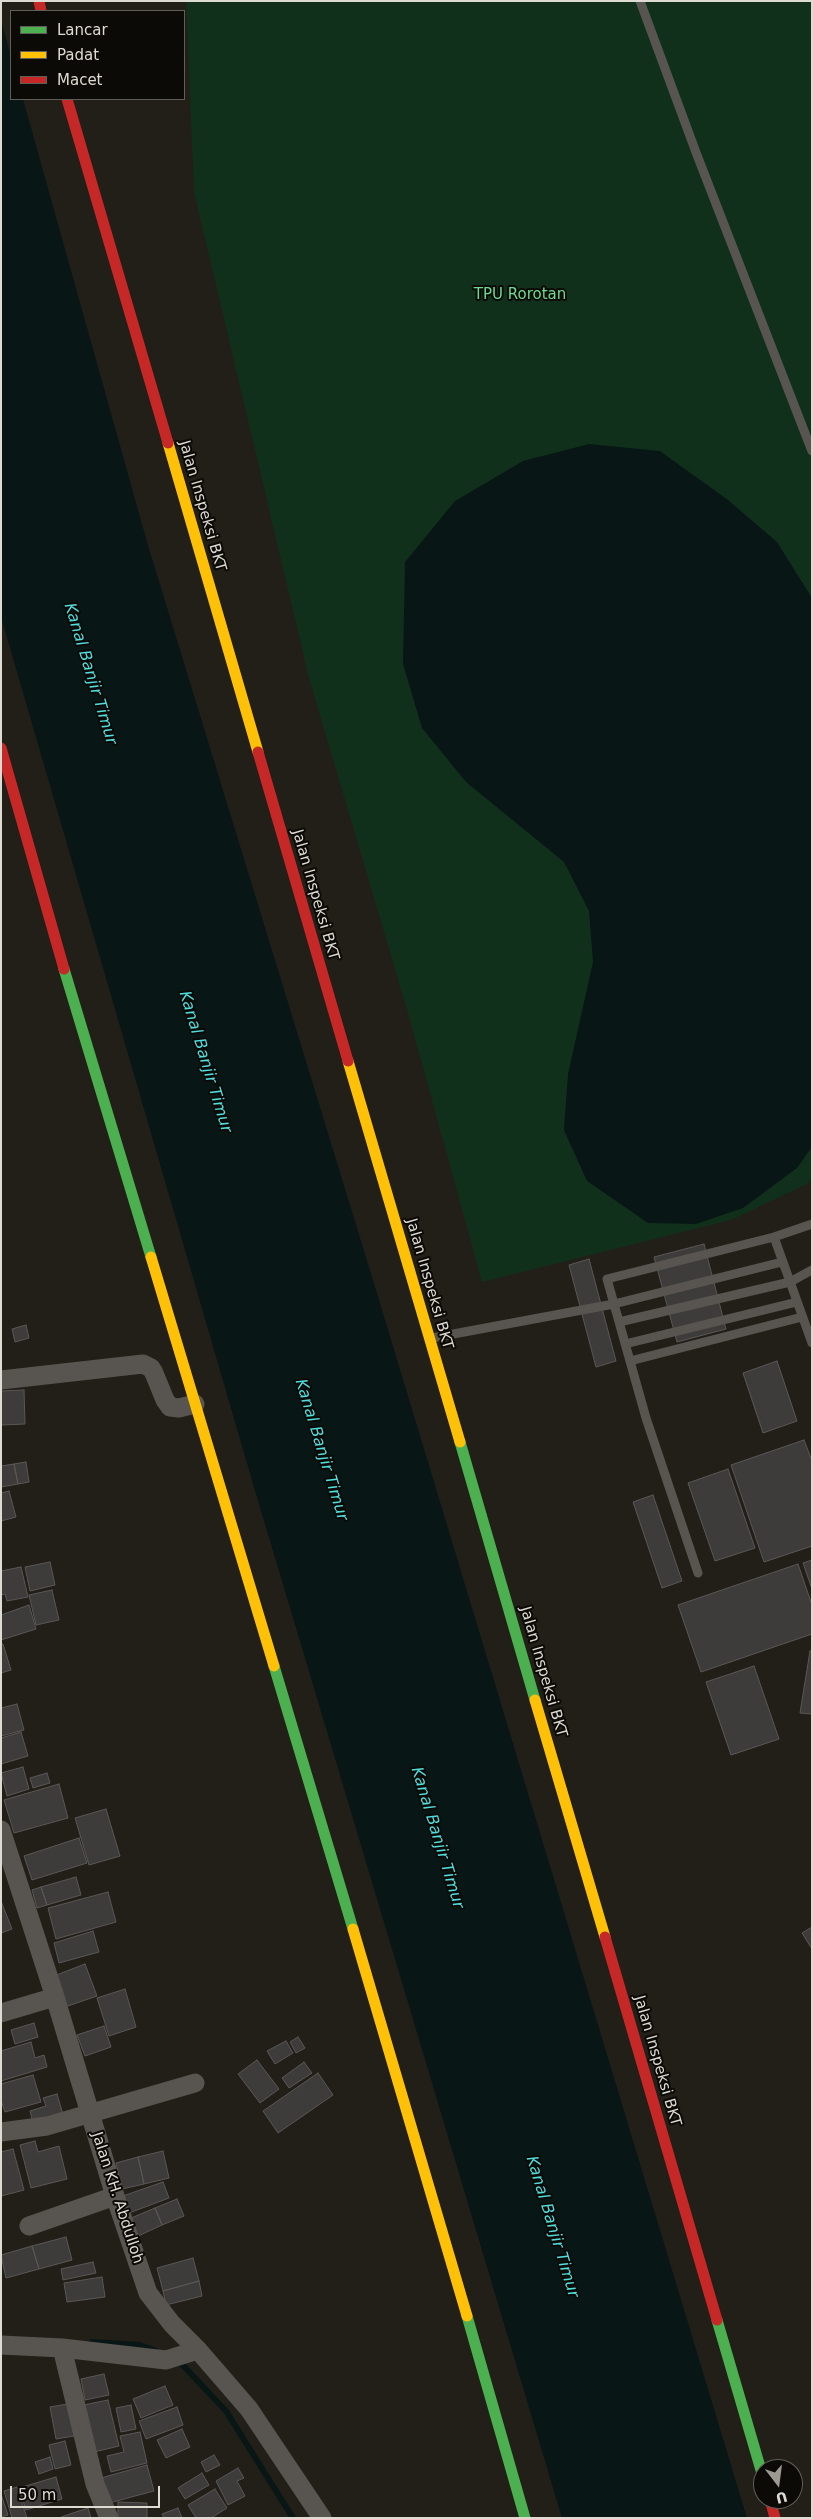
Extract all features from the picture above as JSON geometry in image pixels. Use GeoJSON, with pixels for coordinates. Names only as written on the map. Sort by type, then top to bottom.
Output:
{"type":"FeatureCollection","features":[{"type":"Feature","properties":{"kind":"street","name":"Jalan Inspeksi BKT"},"geometry":{"type":"LineString","coordinates":[[67,100],[758,2459]]}},
{"type":"Feature","properties":{"kind":"street"},"geometry":{"type":"LineString","coordinates":[[1,748],[50,922],[415,2134],[525,2518]]}},
{"type":"Feature","properties":{"kind":"street"},"geometry":{"type":"LineString","coordinates":[[1,1380],[143,1364],[151,1368],[170,1407],[178,1408],[195,1404]]}},
{"type":"Feature","properties":{"kind":"street","name":"Jalan KH. Abdulloh"},"geometry":{"type":"LineString","coordinates":[[1,1830],[55,1997],[115,2196],[148,2293],[172,2324],[182,2355],[249,2409],[322,2518]]}},
{"type":"Feature","properties":{"kind":"street"},"geometry":{"type":"LineString","coordinates":[[1,2013],[55,1997]]}},
{"type":"Feature","properties":{"kind":"street"},"geometry":{"type":"LineString","coordinates":[[1,2132],[47,2126],[196,2083]]}},
{"type":"Feature","properties":{"kind":"street"},"geometry":{"type":"LineString","coordinates":[[29,2226],[115,2196]]}},
{"type":"Feature","properties":{"kind":"street"},"geometry":{"type":"LineString","coordinates":[[1,2345],[182,2355]]}},
{"type":"Feature","properties":{"kind":"street"},"geometry":{"type":"LineString","coordinates":[[62,2348],[95,2484],[109,2518]]}},
{"type":"Feature","properties":{"kind":"lane"},"geometry":{"type":"LineString","coordinates":[[640,1],[697,155],[812,451]]}},
{"type":"Feature","properties":{"kind":"lane"},"geometry":{"type":"LineString","coordinates":[[698,1573],[646,1418],[607,1279],[774,1237],[812,1224]]}},
{"type":"Feature","properties":{"kind":"lane"},"geometry":{"type":"LineString","coordinates":[[774,1237],[812,1343]]}},
{"type":"Feature","properties":{"kind":"lane"},"geometry":{"type":"LineString","coordinates":[[430,1338],[614,1304],[782,1262]]}},
{"type":"Feature","properties":{"kind":"lane"},"geometry":{"type":"LineString","coordinates":[[619,1322],[790,1282],[812,1270]]}},
{"type":"Feature","properties":{"kind":"lane"},"geometry":{"type":"LineString","coordinates":[[625,1344],[797,1302]]}},
{"type":"Feature","properties":{"kind":"lane"},"geometry":{"type":"LineString","coordinates":[[630,1361],[802,1317]]}},
{"type":"Feature","properties":{"kind":"green space","name":"TPU Rorotan"},"geometry":{"type":"Polygon","coordinates":[[[186,1],[812,1],[812,1178],[807,1184],[731,1220],[482,1282],[408,1013],[309,678],[194,192],[186,1]]]}},
{"type":"Feature","properties":{"kind":"water","name":"Kanal Banjir Timur"},"geometry":{"type":"Polygon","coordinates":[[[1,20],[10,52],[10,100],[23,100],[147,542],[376,1290],[747,2518],[562,2518],[253,1484],[1,617],[1,20]]]}},
{"type":"Feature","properties":{"kind":"water"},"geometry":{"type":"Polygon","coordinates":[[[589,444],[660,451],[728,500],[777,542],[812,598],[812,1147],[797,1168],[743,1208],[696,1224],[648,1223],[587,1181],[564,1130],[568,1074],[593,962],[589,911],[564,862],[466,782],[422,728],[403,664],[405,562],[455,501],[523,461],[589,444]]]}},
{"type":"Feature","properties":{"kind":"building"},"geometry":{"type":"Polygon","coordinates":[[[704,1244],[726,1329],[677,1342],[654,1257],[704,1244]]]}},
{"type":"Feature","properties":{"kind":"building"},"geometry":{"type":"Polygon","coordinates":[[[589,1259],[616,1361],[596,1367],[569,1265],[589,1259]]]}},
{"type":"Feature","properties":{"kind":"building"},"geometry":{"type":"Polygon","coordinates":[[[26,1325],[29,1338],[15,1342],[12,1329],[26,1325]]]}},
{"type":"Feature","properties":{"kind":"building"},"geometry":{"type":"Polygon","coordinates":[[[777,1361],[797,1421],[763,1433],[743,1373],[777,1361]]]}},
{"type":"Feature","properties":{"kind":"building"},"geometry":{"type":"Polygon","coordinates":[[[24,1390],[25,1424],[1,1425],[1,1391],[24,1390]]]}},
{"type":"Feature","properties":{"kind":"building"},"geometry":{"type":"Polygon","coordinates":[[[804,1440],[812,1461],[812,1546],[764,1562],[731,1465],[804,1440]]]}},
{"type":"Feature","properties":{"kind":"building"},"geometry":{"type":"Polygon","coordinates":[[[26,1462],[29,1482],[18,1484],[14,1464],[26,1462]]]}},
{"type":"Feature","properties":{"kind":"building"},"geometry":{"type":"Polygon","coordinates":[[[14,1464],[18,1484],[1,1487],[1,1466],[14,1464]]]}},
{"type":"Feature","properties":{"kind":"building"},"geometry":{"type":"Polygon","coordinates":[[[728,1469],[755,1548],[715,1561],[688,1483],[728,1469]]]}},
{"type":"Feature","properties":{"kind":"building"},"geometry":{"type":"Polygon","coordinates":[[[9,1491],[16,1517],[1,1521],[1,1493],[9,1491]]]}},
{"type":"Feature","properties":{"kind":"building"},"geometry":{"type":"Polygon","coordinates":[[[653,1495],[682,1581],[662,1588],[633,1502],[653,1495]]]}},
{"type":"Feature","properties":{"kind":"building"},"geometry":{"type":"Polygon","coordinates":[[[812,1560],[812,1589],[803,1563],[812,1560]]]}},
{"type":"Feature","properties":{"kind":"building"},"geometry":{"type":"Polygon","coordinates":[[[50,1562],[55,1585],[30,1591],[25,1567],[50,1562]]]}},
{"type":"Feature","properties":{"kind":"building"},"geometry":{"type":"Polygon","coordinates":[[[798,1564],[812,1605],[812,1634],[701,1672],[678,1605],[798,1564]]]}},
{"type":"Feature","properties":{"kind":"building"},"geometry":{"type":"Polygon","coordinates":[[[21,1567],[28,1597],[7,1601],[5,1594],[1,1595],[1,1571],[21,1567]]]}},
{"type":"Feature","properties":{"kind":"building"},"geometry":{"type":"Polygon","coordinates":[[[52,1590],[59,1620],[36,1625],[29,1595],[52,1590]]]}},
{"type":"Feature","properties":{"kind":"building"},"geometry":{"type":"Polygon","coordinates":[[[29,1605],[36,1629],[1,1640],[1,1615],[29,1605]]]}},
{"type":"Feature","properties":{"kind":"building"},"geometry":{"type":"Polygon","coordinates":[[[1,1644],[3,1644],[11,1670],[1,1673],[1,1644]]]}},
{"type":"Feature","properties":{"kind":"building"},"geometry":{"type":"Polygon","coordinates":[[[810,1651],[812,1651],[812,1714],[800,1713],[810,1651]]]}},
{"type":"Feature","properties":{"kind":"building"},"geometry":{"type":"Polygon","coordinates":[[[754,1666],[779,1739],[731,1755],[706,1682],[754,1666]]]}},
{"type":"Feature","properties":{"kind":"building"},"geometry":{"type":"Polygon","coordinates":[[[17,1704],[24,1730],[1,1736],[1,1708],[17,1704]]]}},
{"type":"Feature","properties":{"kind":"building"},"geometry":{"type":"Polygon","coordinates":[[[21,1732],[28,1756],[1,1764],[1,1738],[21,1732]]]}},
{"type":"Feature","properties":{"kind":"building"},"geometry":{"type":"Polygon","coordinates":[[[23,1767],[29,1789],[7,1796],[1,1773],[23,1767]]]}},
{"type":"Feature","properties":{"kind":"building"},"geometry":{"type":"Polygon","coordinates":[[[47,1773],[50,1783],[33,1788],[30,1778],[47,1773]]]}},
{"type":"Feature","properties":{"kind":"building"},"geometry":{"type":"Polygon","coordinates":[[[59,1784],[68,1818],[14,1833],[4,1800],[59,1784]]]}},
{"type":"Feature","properties":{"kind":"building"},"geometry":{"type":"Polygon","coordinates":[[[106,1809],[120,1856],[89,1865],[75,1818],[106,1809]]]}},
{"type":"Feature","properties":{"kind":"building"},"geometry":{"type":"Polygon","coordinates":[[[79,1838],[87,1863],[32,1880],[24,1856],[79,1838]]]}},
{"type":"Feature","properties":{"kind":"building"},"geometry":{"type":"Polygon","coordinates":[[[76,1877],[81,1895],[47,1905],[41,1887],[76,1877]]]}},
{"type":"Feature","properties":{"kind":"building"},"geometry":{"type":"Polygon","coordinates":[[[41,1887],[47,1905],[37,1908],[32,1890],[41,1887]]]}},
{"type":"Feature","properties":{"kind":"building"},"geometry":{"type":"Polygon","coordinates":[[[108,1892],[116,1922],[56,1939],[48,1908],[108,1892]]]}},
{"type":"Feature","properties":{"kind":"building"},"geometry":{"type":"Polygon","coordinates":[[[1,1901],[12,1929],[1,1933],[1,1901]]]}},
{"type":"Feature","properties":{"kind":"building"},"geometry":{"type":"Polygon","coordinates":[[[812,1927],[812,1949],[802,1933],[812,1927]]]}},
{"type":"Feature","properties":{"kind":"building"},"geometry":{"type":"Polygon","coordinates":[[[93,1931],[99,1952],[59,1963],[54,1943],[93,1931]]]}},
{"type":"Feature","properties":{"kind":"building"},"geometry":{"type":"Polygon","coordinates":[[[85,1964],[97,1996],[65,2007],[54,1976],[85,1964]]]}},
{"type":"Feature","properties":{"kind":"building"},"geometry":{"type":"Polygon","coordinates":[[[125,1989],[136,2027],[109,2036],[97,1998],[125,1989]]]}},
{"type":"Feature","properties":{"kind":"building"},"geometry":{"type":"Polygon","coordinates":[[[34,2023],[38,2037],[15,2044],[11,2030],[34,2023]]]}},
{"type":"Feature","properties":{"kind":"building"},"geometry":{"type":"Polygon","coordinates":[[[104,2026],[111,2047],[85,2056],[77,2035],[104,2026]]]}},
{"type":"Feature","properties":{"kind":"building"},"geometry":{"type":"Polygon","coordinates":[[[298,2037],[305,2048],[296,2053],[290,2042],[298,2037]]]}},
{"type":"Feature","properties":{"kind":"building"},"geometry":{"type":"Polygon","coordinates":[[[286,2041],[293,2053],[275,2064],[267,2051],[286,2041]]]}},
{"type":"Feature","properties":{"kind":"building"},"geometry":{"type":"Polygon","coordinates":[[[31,2042],[35,2058],[44,2055],[47,2067],[1,2081],[1,2051],[31,2042]]]}},
{"type":"Feature","properties":{"kind":"building"},"geometry":{"type":"Polygon","coordinates":[[[257,2060],[279,2089],[260,2103],[238,2074],[257,2060]]]}},
{"type":"Feature","properties":{"kind":"building"},"geometry":{"type":"Polygon","coordinates":[[[304,2062],[312,2073],[289,2088],[282,2078],[304,2062]]]}},
{"type":"Feature","properties":{"kind":"building"},"geometry":{"type":"Polygon","coordinates":[[[318,2073],[333,2095],[278,2133],[263,2111],[318,2073]]]}},
{"type":"Feature","properties":{"kind":"building"},"geometry":{"type":"Polygon","coordinates":[[[33,2075],[41,2102],[5,2112],[1,2100],[1,2084],[33,2075]]]}},
{"type":"Feature","properties":{"kind":"building"},"geometry":{"type":"Polygon","coordinates":[[[57,2094],[64,2118],[34,2127],[30,2111],[46,2106],[43,2098],[57,2094]]]}},
{"type":"Feature","properties":{"kind":"building"},"geometry":{"type":"Polygon","coordinates":[[[35,2141],[38,2152],[59,2146],[67,2179],[31,2188],[20,2145],[35,2141]]]}},
{"type":"Feature","properties":{"kind":"building"},"geometry":{"type":"Polygon","coordinates":[[[13,2149],[24,2190],[1,2196],[1,2152],[13,2149]]]}},
{"type":"Feature","properties":{"kind":"building"},"geometry":{"type":"Polygon","coordinates":[[[163,2151],[169,2178],[144,2184],[138,2157],[163,2151]]]}},
{"type":"Feature","properties":{"kind":"building"},"geometry":{"type":"Polygon","coordinates":[[[138,2157],[144,2184],[122,2189],[116,2163],[138,2157]]]}},
{"type":"Feature","properties":{"kind":"building"},"geometry":{"type":"Polygon","coordinates":[[[163,2182],[169,2198],[129,2213],[123,2196],[163,2182]]]}},
{"type":"Feature","properties":{"kind":"building"},"geometry":{"type":"Polygon","coordinates":[[[177,2199],[184,2216],[162,2225],[155,2208],[177,2199]]]}},
{"type":"Feature","properties":{"kind":"building"},"geometry":{"type":"Polygon","coordinates":[[[155,2208],[162,2225],[136,2237],[129,2219],[155,2208]]]}},
{"type":"Feature","properties":{"kind":"building"},"geometry":{"type":"Polygon","coordinates":[[[66,2237],[72,2260],[39,2269],[32,2246],[66,2237]]]}},
{"type":"Feature","properties":{"kind":"building"},"geometry":{"type":"Polygon","coordinates":[[[32,2246],[39,2269],[6,2278],[1,2255],[32,2246]]]}},
{"type":"Feature","properties":{"kind":"building"},"geometry":{"type":"Polygon","coordinates":[[[193,2258],[199,2281],[163,2291],[157,2268],[193,2258]]]}},
{"type":"Feature","properties":{"kind":"building"},"geometry":{"type":"Polygon","coordinates":[[[93,2262],[96,2273],[63,2280],[61,2269],[93,2262]]]}},
{"type":"Feature","properties":{"kind":"building"},"geometry":{"type":"Polygon","coordinates":[[[102,2277],[105,2297],[67,2302],[64,2283],[102,2277]]]}},
{"type":"Feature","properties":{"kind":"building"},"geometry":{"type":"Polygon","coordinates":[[[199,2281],[202,2296],[166,2305],[163,2291],[199,2281]]]}},
{"type":"Feature","properties":{"kind":"building"},"geometry":{"type":"Polygon","coordinates":[[[104,2374],[109,2395],[85,2400],[81,2379],[104,2374]]]}},
{"type":"Feature","properties":{"kind":"building"},"geometry":{"type":"Polygon","coordinates":[[[165,2386],[173,2405],[141,2418],[133,2399],[165,2386]]]}},
{"type":"Feature","properties":{"kind":"building"},"geometry":{"type":"Polygon","coordinates":[[[108,2400],[119,2446],[90,2453],[79,2406],[108,2400]]]}},
{"type":"Feature","properties":{"kind":"building"},"geometry":{"type":"Polygon","coordinates":[[[68,2404],[74,2436],[56,2439],[50,2407],[68,2404]]]}},
{"type":"Feature","properties":{"kind":"building"},"geometry":{"type":"Polygon","coordinates":[[[131,2405],[136,2429],[121,2432],[116,2408],[131,2405]]]}},
{"type":"Feature","properties":{"kind":"building"},"geometry":{"type":"Polygon","coordinates":[[[177,2407],[183,2425],[146,2439],[139,2421],[177,2407]]]}},
{"type":"Feature","properties":{"kind":"building"},"geometry":{"type":"Polygon","coordinates":[[[182,2429],[190,2447],[166,2458],[157,2440],[182,2429]]]}},
{"type":"Feature","properties":{"kind":"building"},"geometry":{"type":"Polygon","coordinates":[[[140,2432],[147,2463],[111,2472],[107,2456],[124,2452],[120,2436],[140,2432]]]}},
{"type":"Feature","properties":{"kind":"building"},"geometry":{"type":"Polygon","coordinates":[[[65,2441],[71,2465],[55,2469],[49,2445],[65,2441]]]}},
{"type":"Feature","properties":{"kind":"building"},"geometry":{"type":"Polygon","coordinates":[[[214,2455],[220,2465],[206,2472],[201,2462],[214,2455]]]}},
{"type":"Feature","properties":{"kind":"building"},"geometry":{"type":"Polygon","coordinates":[[[50,2457],[53,2469],[39,2474],[35,2462],[50,2457]]]}},
{"type":"Feature","properties":{"kind":"building"},"geometry":{"type":"Polygon","coordinates":[[[147,2465],[154,2491],[109,2503],[101,2478],[147,2465]]]}},
{"type":"Feature","properties":{"kind":"building"},"geometry":{"type":"Polygon","coordinates":[[[238,2468],[244,2478],[237,2481],[245,2496],[228,2505],[216,2481],[238,2468]]]}},
{"type":"Feature","properties":{"kind":"building"},"geometry":{"type":"Polygon","coordinates":[[[202,2473],[209,2485],[185,2499],[178,2488],[202,2473]]]}},
{"type":"Feature","properties":{"kind":"building"},"geometry":{"type":"Polygon","coordinates":[[[56,2477],[62,2499],[26,2510],[19,2488],[56,2477]]]}},
{"type":"Feature","properties":{"kind":"building"},"geometry":{"type":"Polygon","coordinates":[[[17,2487],[27,2518],[12,2518],[4,2491],[17,2487]]]}},
{"type":"Feature","properties":{"kind":"building"},"geometry":{"type":"Polygon","coordinates":[[[215,2489],[227,2508],[211,2518],[196,2518],[188,2505],[215,2489]]]}},
{"type":"Feature","properties":{"kind":"building"},"geometry":{"type":"Polygon","coordinates":[[[1,2494],[8,2515],[1,2517],[1,2494]]]}},
{"type":"Feature","properties":{"kind":"building"},"geometry":{"type":"Polygon","coordinates":[[[118,2502],[147,2503],[147,2518],[118,2518],[118,2502]]]}},
{"type":"Feature","properties":{"kind":"building"},"geometry":{"type":"Polygon","coordinates":[[[88,2508],[91,2518],[61,2518],[61,2517],[88,2508]]]}},
{"type":"Feature","properties":{"kind":"building"},"geometry":{"type":"Polygon","coordinates":[[[178,2508],[182,2518],[164,2518],[162,2514],[178,2508]]]}},
{"type":"Feature","properties":{"kind":"waterway"},"geometry":{"type":"LineString","coordinates":[[92,2342],[140,2345],[156,2351]]}},
{"type":"Feature","properties":{"kind":"waterway"},"geometry":{"type":"LineString","coordinates":[[177,2359],[226,2411],[293,2518]]}},
{"type":"Feature","properties":{"kind":"traffic: fast"},"geometry":{"type":"LineString","coordinates":[[64,969],[151,1257]]}},
{"type":"Feature","properties":{"kind":"traffic: fast"},"geometry":{"type":"LineString","coordinates":[[460,1442],[535,1700]]}},
{"type":"Feature","properties":{"kind":"traffic: fast"},"geometry":{"type":"LineString","coordinates":[[274,1666],[353,1929]]}},
{"type":"Feature","properties":{"kind":"traffic: fast"},"geometry":{"type":"LineString","coordinates":[[467,2316],[525,2518]]}},
{"type":"Feature","properties":{"kind":"traffic: fast"},"geometry":{"type":"LineString","coordinates":[[717,2320],[758,2459]]}},
{"type":"Feature","properties":{"kind":"traffic: slow"},"geometry":{"type":"LineString","coordinates":[[168,443],[258,752]]}},
{"type":"Feature","properties":{"kind":"traffic: slow"},"geometry":{"type":"LineString","coordinates":[[348,1061],[460,1442]]}},
{"type":"Feature","properties":{"kind":"traffic: slow"},"geometry":{"type":"LineString","coordinates":[[151,1257],[274,1666]]}},
{"type":"Feature","properties":{"kind":"traffic: slow"},"geometry":{"type":"LineString","coordinates":[[535,1700],[605,1937]]}},
{"type":"Feature","properties":{"kind":"traffic: slow"},"geometry":{"type":"LineString","coordinates":[[353,1929],[467,2316]]}},
{"type":"Feature","properties":{"kind":"traffic: jam"},"geometry":{"type":"LineString","coordinates":[[39,1],[41,10]]}},
{"type":"Feature","properties":{"kind":"traffic: jam"},"geometry":{"type":"LineString","coordinates":[[67,100],[168,443]]}},
{"type":"Feature","properties":{"kind":"traffic: jam"},"geometry":{"type":"LineString","coordinates":[[1,748],[64,969]]}},
{"type":"Feature","properties":{"kind":"traffic: jam"},"geometry":{"type":"LineString","coordinates":[[258,752],[348,1061]]}},
{"type":"Feature","properties":{"kind":"traffic: jam"},"geometry":{"type":"LineString","coordinates":[[605,1937],[717,2320]]}},
{"type":"Feature","properties":{"kind":"traffic: jam"},"geometry":{"type":"LineString","coordinates":[[773,2509],[775,2518]]}}]}
